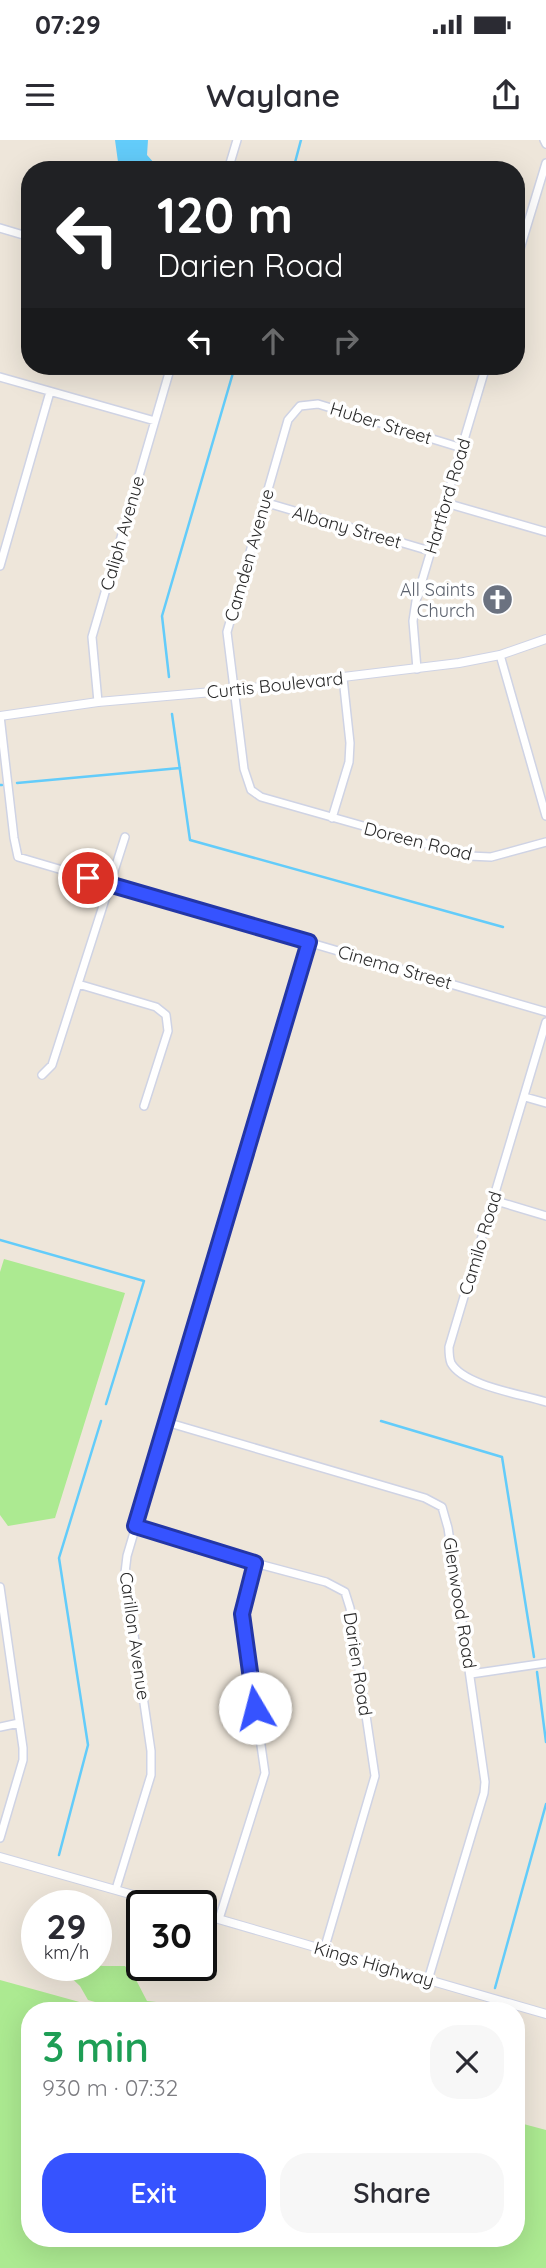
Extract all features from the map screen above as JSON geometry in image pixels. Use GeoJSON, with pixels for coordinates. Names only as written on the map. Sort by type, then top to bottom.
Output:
{"type":"FeatureCollection","features":[{"type":"Feature","properties":{"kind":"street"},"geometry":{"type":"LineString","coordinates":[[231,161],[237,140]]}},
{"type":"Feature","properties":{"kind":"street"},"geometry":{"type":"LineString","coordinates":[[525,224],[546,163]]}},
{"type":"Feature","properties":{"kind":"street"},"geometry":{"type":"LineString","coordinates":[[0,228],[21,234]]}},
{"type":"Feature","properties":{"kind":"street","name":"Caliph Avenue"},"geometry":{"type":"LineString","coordinates":[[97,702],[92,637],[168,375]]}},
{"type":"Feature","properties":{"kind":"street","name":"Hartford Road"},"geometry":{"type":"LineString","coordinates":[[417,669],[413,621],[416,601],[482,375]]}},
{"type":"Feature","properties":{"kind":"street"},"geometry":{"type":"LineString","coordinates":[[0,377],[155,421]]}},
{"type":"Feature","properties":{"kind":"street"},"geometry":{"type":"LineString","coordinates":[[0,566],[50,392]]}},
{"type":"Feature","properties":{"kind":"street","name":"Huber Street"},"geometry":{"type":"LineString","coordinates":[[300,406],[318,404],[462,448]]}},
{"type":"Feature","properties":{"kind":"street","name":"Camden Avenue"},"geometry":{"type":"LineString","coordinates":[[300,406],[288,419],[227,632],[244,769],[251,790],[261,797],[332,818]]}},
{"type":"Feature","properties":{"kind":"street","name":"Albany Street"},"geometry":{"type":"LineString","coordinates":[[264,502],[430,551]]}},
{"type":"Feature","properties":{"kind":"street"},"geometry":{"type":"LineString","coordinates":[[446,503],[546,532]]}},
{"type":"Feature","properties":{"kind":"street","name":"Curtis Boulevard"},"geometry":{"type":"LineString","coordinates":[[0,716],[97,702],[235,690],[417,669],[500,655],[546,639]]}},
{"type":"Feature","properties":{"kind":"street"},"geometry":{"type":"LineString","coordinates":[[500,655],[546,816]]}},
{"type":"Feature","properties":{"kind":"street"},"geometry":{"type":"LineString","coordinates":[[332,818],[349,762],[350,743],[343,678]]}},
{"type":"Feature","properties":{"kind":"street","name":"Cinema Street"},"geometry":{"type":"LineString","coordinates":[[0,716],[18,857],[546,1012]]}},
{"type":"Feature","properties":{"kind":"street","name":"Doreen Road"},"geometry":{"type":"LineString","coordinates":[[332,818],[469,856],[491,857],[546,842]]}},
{"type":"Feature","properties":{"kind":"street"},"geometry":{"type":"LineString","coordinates":[[42,1075],[52,1065],[125,837]]}},
{"type":"Feature","properties":{"kind":"street","name":"Carillon Avenue"},"geometry":{"type":"LineString","coordinates":[[116,1889],[151,1774],[151,1751],[125,1573],[127,1556],[309,942]]}},
{"type":"Feature","properties":{"kind":"street"},"geometry":{"type":"LineString","coordinates":[[78,984],[156,1007],[166,1015],[168,1031],[144,1106]]}},
{"type":"Feature","properties":{"kind":"street","name":"Camilo Road"},"geometry":{"type":"LineString","coordinates":[[546,1022],[449,1347],[450,1360],[460,1374],[471,1381],[546,1402]]}},
{"type":"Feature","properties":{"kind":"street"},"geometry":{"type":"LineString","coordinates":[[525,1097],[546,1103]]}},
{"type":"Feature","properties":{"kind":"street"},"geometry":{"type":"LineString","coordinates":[[493,1200],[546,1216]]}},
{"type":"Feature","properties":{"kind":"street","name":"Glenwood Road"},"geometry":{"type":"LineString","coordinates":[[166,1422],[425,1499],[442,1507],[448,1528],[471,1674],[485,1782],[428,1980]]}},
{"type":"Feature","properties":{"kind":"street","name":"Darien Road"},"geometry":{"type":"LineString","coordinates":[[135,1526],[326,1582],[345,1592],[350,1608],[375,1776],[324,1950]]}},
{"type":"Feature","properties":{"kind":"street"},"geometry":{"type":"LineString","coordinates":[[219,1919],[265,1773],[242,1614],[255,1563]]}},
{"type":"Feature","properties":{"kind":"street"},"geometry":{"type":"LineString","coordinates":[[0,1587],[23,1748],[23,1760],[0,1838]]}},
{"type":"Feature","properties":{"kind":"street"},"geometry":{"type":"LineString","coordinates":[[471,1674],[546,1663]]}},
{"type":"Feature","properties":{"kind":"street"},"geometry":{"type":"LineString","coordinates":[[0,1727],[19,1723]]}},
{"type":"Feature","properties":{"kind":"street"},"geometry":{"type":"LineString","coordinates":[[0,1857],[126,1892]]}},
{"type":"Feature","properties":{"kind":"street","name":"Kings Highway"},"geometry":{"type":"LineString","coordinates":[[219,1919],[504,2002]]}},
{"type":"Feature","properties":{"kind":"street","name":"Kings Highway"},"geometry":{"type":"LineString","coordinates":[[525,2008],[546,2014]]}},
{"type":"Feature","properties":{"kind":"green space"},"geometry":{"type":"Polygon","coordinates":[[[4,1259],[125,1293],[55,1518],[8,1526],[0,1515],[0,1272],[4,1259]]]}},
{"type":"Feature","properties":{"kind":"green space"},"geometry":{"type":"Polygon","coordinates":[[[112,1966],[125,1966],[126,1981],[137,1981],[147,2001],[156,2002],[95,2002],[88,2000],[75,1981],[112,1981],[112,1966]]]}},
{"type":"Feature","properties":{"kind":"green space"},"geometry":{"type":"Polygon","coordinates":[[[0,1980],[79,2002],[21,2002],[21,2247],[525,2247],[525,2124],[546,2130],[546,2268],[0,2268],[0,1980]]]}},
{"type":"Feature","properties":{"kind":"water"},"geometry":{"type":"Polygon","coordinates":[[[115,140],[148,140],[147,155],[152,161],[118,161],[115,140]]]}},
{"type":"Feature","properties":{"kind":"waterway"},"geometry":{"type":"LineString","coordinates":[[295,161],[301,140]]}},
{"type":"Feature","properties":{"kind":"waterway"},"geometry":{"type":"LineString","coordinates":[[169,677],[162,616],[232,375]]}},
{"type":"Feature","properties":{"kind":"waterway"},"geometry":{"type":"LineString","coordinates":[[172,714],[190,840],[503,927]]}},
{"type":"Feature","properties":{"kind":"waterway"},"geometry":{"type":"LineString","coordinates":[[17,783],[180,768]]}},
{"type":"Feature","properties":{"kind":"waterway"},"geometry":{"type":"LineString","coordinates":[[0,1240],[144,1281],[106,1404]]}},
{"type":"Feature","properties":{"kind":"waterway"},"geometry":{"type":"LineString","coordinates":[[59,1855],[88,1745],[59,1558],[101,1421]]}},
{"type":"Feature","properties":{"kind":"waterway"},"geometry":{"type":"LineString","coordinates":[[381,1421],[502,1457],[534,1657]]}},
{"type":"Feature","properties":{"kind":"waterway"},"geometry":{"type":"LineString","coordinates":[[537,1672],[546,1742]]}},
{"type":"Feature","properties":{"kind":"waterway"},"geometry":{"type":"LineString","coordinates":[[495,1988],[546,1804]]}},
{"type":"Feature","properties":{"kind":"place","name":"All Saints Church"},"geometry":{"type":"Point","coordinates":[498,599]}},
{"type":"Feature","properties":{"kind":"route"},"geometry":{"type":"LineString","coordinates":[[88,878],[309,942],[135,1526],[255,1563],[242,1614],[255,1708]]}}]}
